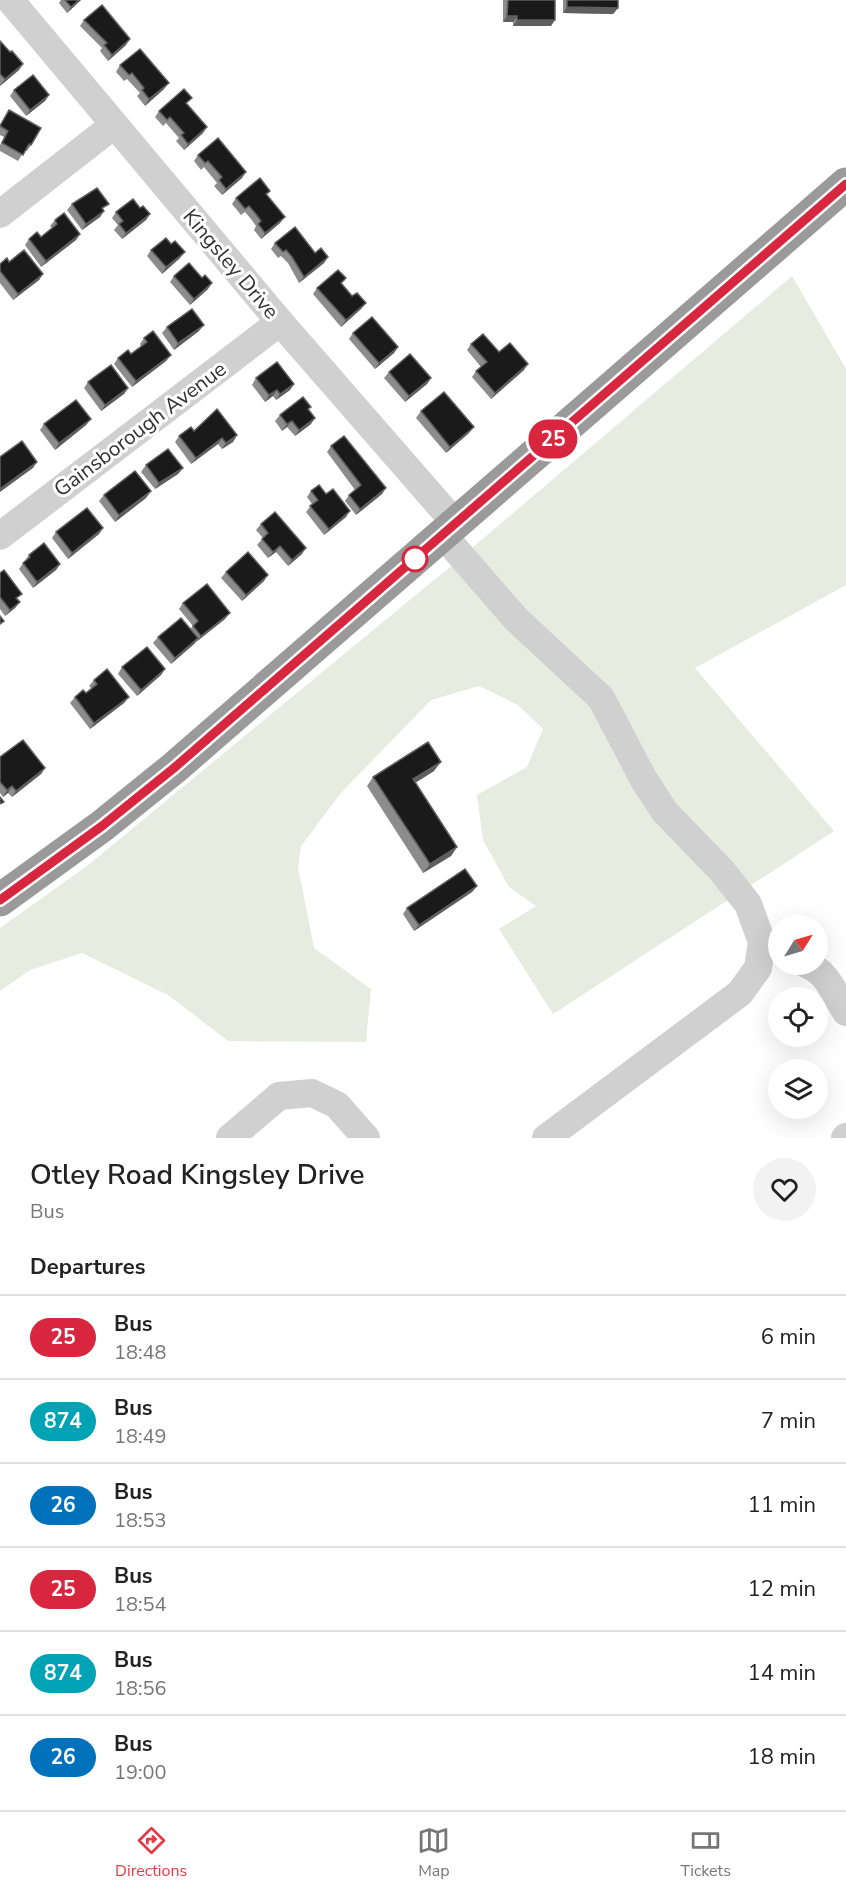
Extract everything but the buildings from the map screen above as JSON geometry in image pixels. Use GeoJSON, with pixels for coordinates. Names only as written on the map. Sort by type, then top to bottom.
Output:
{"type":"FeatureCollection","features":[{"type":"Feature","properties":{"kind":"highway"},"geometry":{"type":"LineString","coordinates":[[0,900],[102,826],[174,768],[846,184]]}},
{"type":"Feature","properties":{"kind":"street","name":"Kingsley Drive"},"geometry":{"type":"LineString","coordinates":[[10,0],[450,529],[516,619],[601,698],[644,780],[665,812],[722,871],[748,904],[768,954]]}},
{"type":"Feature","properties":{"kind":"street"},"geometry":{"type":"LineString","coordinates":[[0,214],[114,125]]}},
{"type":"Feature","properties":{"kind":"street","name":"Gainsborough Avenue"},"geometry":{"type":"LineString","coordinates":[[0,536],[280,322]]}},
{"type":"Feature","properties":{"kind":"street"},"geometry":{"type":"LineString","coordinates":[[546,1138],[740,993],[768,957]]}},
{"type":"Feature","properties":{"kind":"street"},"geometry":{"type":"LineString","coordinates":[[822,975],[829,981],[846,1012]]}},
{"type":"Feature","properties":{"kind":"street"},"geometry":{"type":"LineString","coordinates":[[230,1138],[279,1096],[312,1093],[337,1105],[366,1138]]}},
{"type":"Feature","properties":{"kind":"shaded area"},"geometry":{"type":"Polygon","coordinates":[[[792,276],[846,369],[846,585],[695,668],[834,831],[553,1014],[499,929],[536,906],[509,887],[483,840],[477,795],[527,767],[543,729],[518,705],[479,686],[431,700],[340,794],[301,846],[298,867],[314,948],[371,989],[366,1042],[228,1041],[168,995],[82,953],[30,970],[0,991],[0,928],[87,866],[451,566],[792,276]]]}},
{"type":"Feature","properties":{"kind":"bus line","name":"25"},"geometry":{"type":"LineString","coordinates":[[0,900],[102,826],[174,768],[846,184]]}}]}
